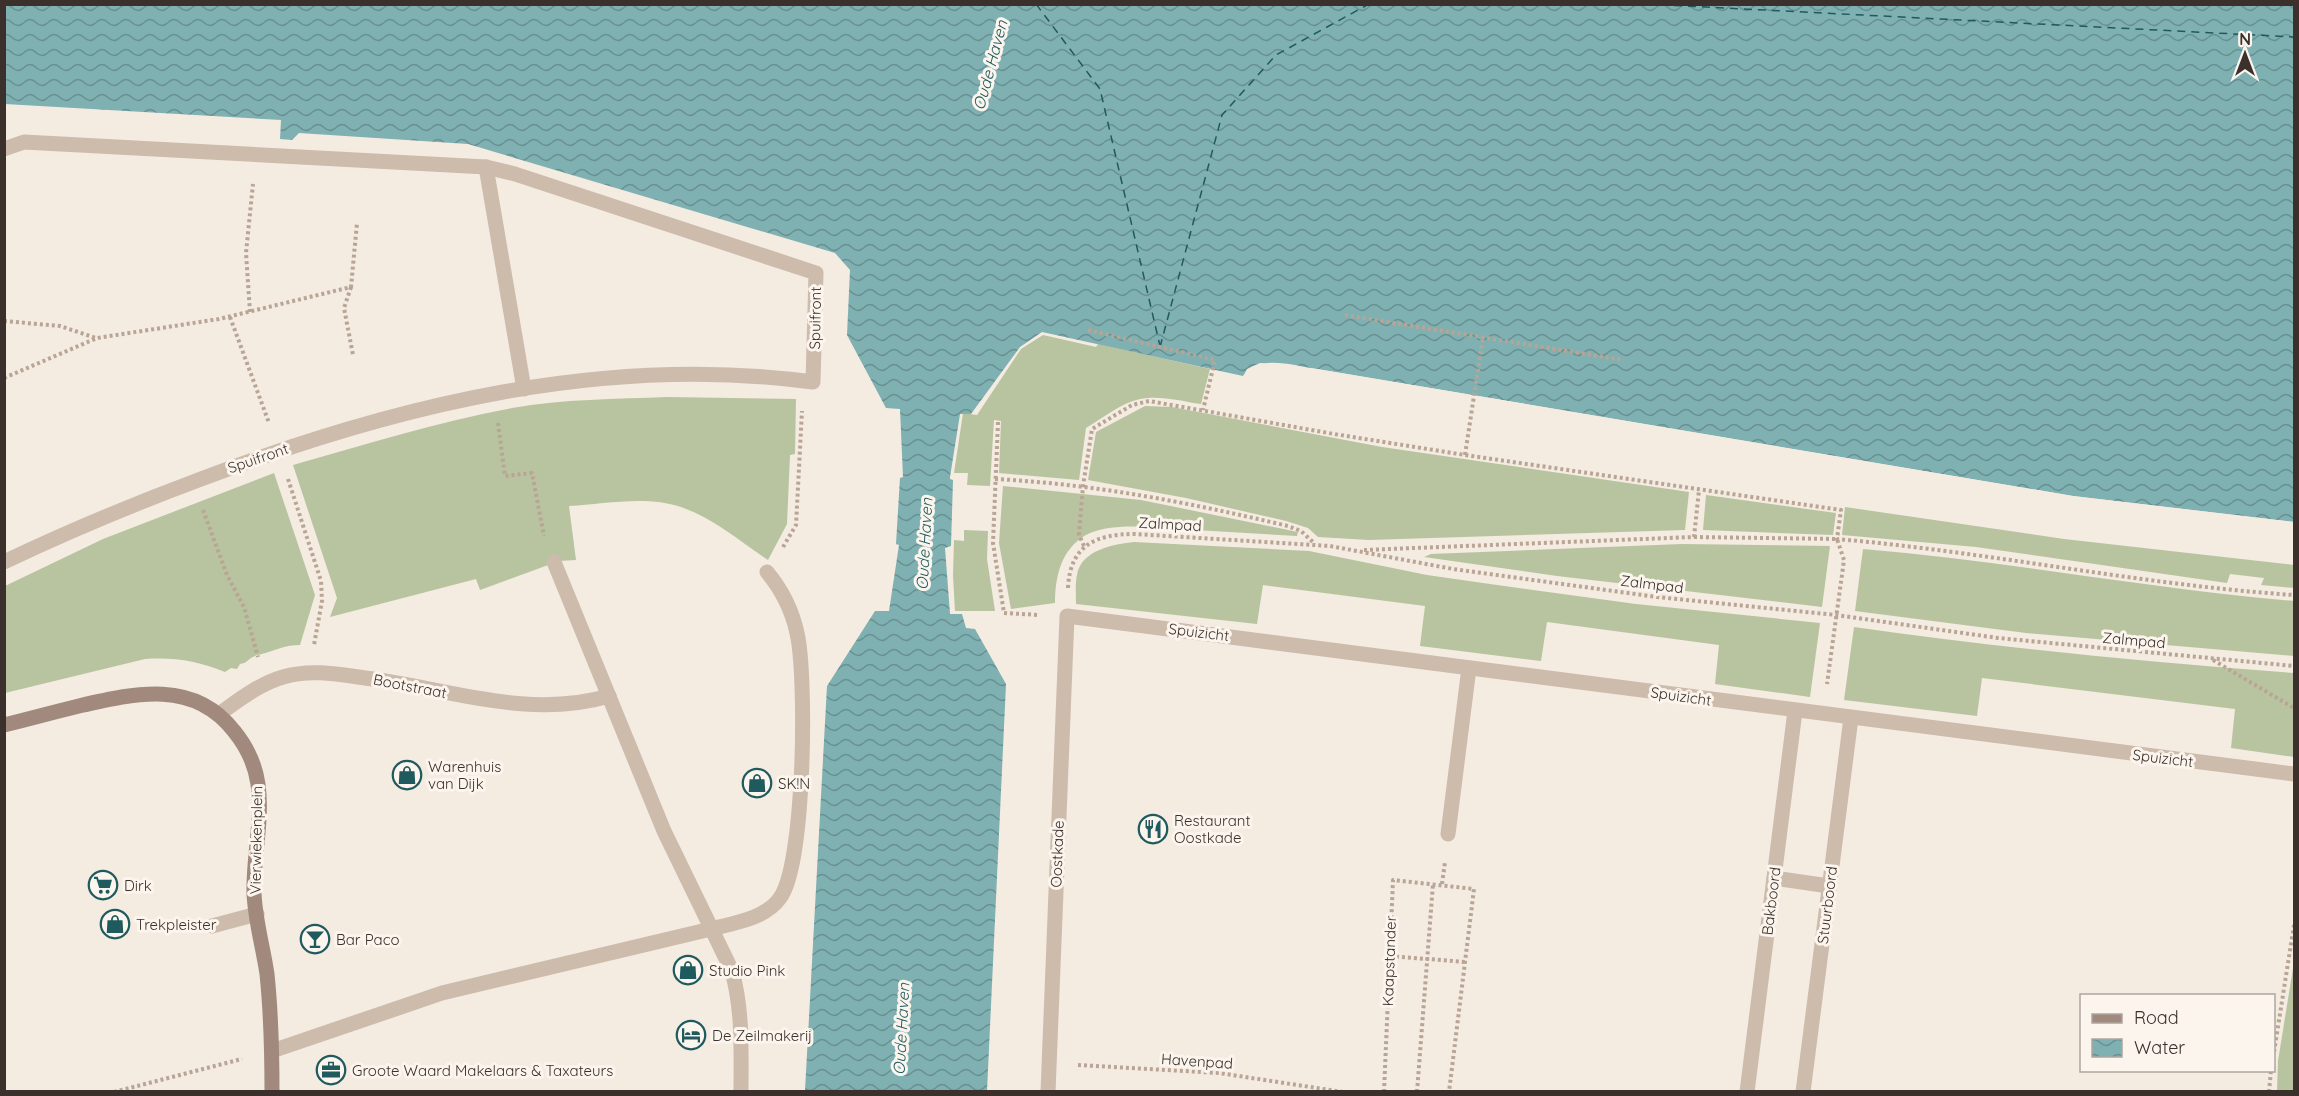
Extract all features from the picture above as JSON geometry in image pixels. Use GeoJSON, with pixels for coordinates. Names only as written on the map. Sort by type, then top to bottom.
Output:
{"type":"FeatureCollection","features":[{"type":"Feature","properties":{"kind":"street","name":"Spuifront"},"geometry":{"type":"LineString","coordinates":[[4,149],[24,142],[486,167],[515,174],[816,273],[813,382],[714,374],[636,375],[580,380],[454,401],[363,424],[248,461],[102,518],[4,562]]}},
{"type":"Feature","properties":{"kind":"street"},"geometry":{"type":"LineString","coordinates":[[486,167],[524,389]]}},
{"type":"Feature","properties":{"kind":"street"},"geometry":{"type":"LineString","coordinates":[[554,562],[682,869],[732,971],[738,994],[741,1092]]}},
{"type":"Feature","properties":{"kind":"street"},"geometry":{"type":"LineString","coordinates":[[272,1051],[442,993],[711,929],[755,916],[775,904],[787,884],[793,858],[801,771],[802,666],[798,635],[789,608],[767,572]]}},
{"type":"Feature","properties":{"kind":"street","name":"Spuizicht"},"geometry":{"type":"LineString","coordinates":[[1067,616],[2295,774]]}},
{"type":"Feature","properties":{"kind":"street","name":"Oostkade"},"geometry":{"type":"LineString","coordinates":[[1048,1092],[1067,616]]}},
{"type":"Feature","properties":{"kind":"street"},"geometry":{"type":"LineString","coordinates":[[1448,834],[1469,668]]}},
{"type":"Feature","properties":{"kind":"street","name":"Bootstraat"},"geometry":{"type":"LineString","coordinates":[[219,714],[265,684],[286,676],[310,673],[384,680],[508,703],[566,705],[609,696]]}},
{"type":"Feature","properties":{"kind":"street","name":"Vierwiekenplein"},"geometry":{"type":"LineString","coordinates":[[4,725],[111,698],[142,693],[187,698],[199,702],[219,714],[247,748],[255,767],[258,785],[259,807],[254,878],[268,989],[272,1092]]}},
{"type":"Feature","properties":{"kind":"street","name":"Bakboord"},"geometry":{"type":"LineString","coordinates":[[1747,1092],[1795,711]]}},
{"type":"Feature","properties":{"kind":"street","name":"Stuurboord"},"geometry":{"type":"LineString","coordinates":[[1803,1092],[1851,718]]}},
{"type":"Feature","properties":{"kind":"street"},"geometry":{"type":"LineString","coordinates":[[1774,878],[1829,886]]}},
{"type":"Feature","properties":{"kind":"street"},"geometry":{"type":"LineString","coordinates":[[212,926],[257,914]]}},
{"type":"Feature","properties":{"kind":"path"},"geometry":{"type":"LineString","coordinates":[[250,312],[246,253],[251,205]]}},
{"type":"Feature","properties":{"kind":"path"},"geometry":{"type":"LineString","coordinates":[[353,355],[344,308],[351,286],[357,223]]}},
{"type":"Feature","properties":{"kind":"path"},"geometry":{"type":"LineString","coordinates":[[4,378],[97,338],[250,312],[351,286]]}},
{"type":"Feature","properties":{"kind":"path"},"geometry":{"type":"LineString","coordinates":[[1345,315],[1623,360]]}},
{"type":"Feature","properties":{"kind":"path"},"geometry":{"type":"LineString","coordinates":[[230,316],[273,433]]}},
{"type":"Feature","properties":{"kind":"path"},"geometry":{"type":"LineString","coordinates":[[4,321],[60,326],[97,338]]}},
{"type":"Feature","properties":{"kind":"path"},"geometry":{"type":"LineString","coordinates":[[1088,330],[1215,360],[1203,410]]}},
{"type":"Feature","properties":{"kind":"path"},"geometry":{"type":"LineString","coordinates":[[1465,455],[1483,337]]}},
{"type":"Feature","properties":{"kind":"path"},"geometry":{"type":"LineString","coordinates":[[998,422],[994,551],[1004,613],[1067,616],[1071,565],[1084,546],[1079,535],[1091,433],[1096,426],[1132,405],[1149,401],[1465,455],[1841,510],[1837,539],[1844,560],[1827,690]]}},
{"type":"Feature","properties":{"kind":"path"},"geometry":{"type":"LineString","coordinates":[[791,534],[796,525],[802,404]]}},
{"type":"Feature","properties":{"kind":"path"},"geometry":{"type":"LineString","coordinates":[[498,424],[505,476],[532,473],[543,531]]}},
{"type":"Feature","properties":{"kind":"path"},"geometry":{"type":"LineString","coordinates":[[995,479],[1042,481],[1150,496],[1288,526],[1302,531],[1315,545]]}},
{"type":"Feature","properties":{"kind":"path"},"geometry":{"type":"LineString","coordinates":[[1694,537],[1699,490]]}},
{"type":"Feature","properties":{"kind":"path"},"geometry":{"type":"LineString","coordinates":[[201,505],[227,575],[244,607],[265,684]]}},
{"type":"Feature","properties":{"kind":"path"},"geometry":{"type":"LineString","coordinates":[[303,525],[321,581],[322,602],[316,625],[310,673]]}},
{"type":"Feature","properties":{"kind":"path","name":"Zalmpad"},"geometry":{"type":"LineString","coordinates":[[1084,546],[1105,537],[1125,534],[1315,545],[1357,550],[1454,569],[1555,584],[1745,608],[1836,615],[1998,638],[2295,666]]}},
{"type":"Feature","properties":{"kind":"path"},"geometry":{"type":"LineString","coordinates":[[1357,550],[1694,537],[1837,539],[1945,550],[2237,590],[2295,595]]}},
{"type":"Feature","properties":{"kind":"path"},"geometry":{"type":"LineString","coordinates":[[2211,659],[2295,708]]}},
{"type":"Feature","properties":{"kind":"path"},"geometry":{"type":"LineString","coordinates":[[1442,884],[1443,875]]}},
{"type":"Feature","properties":{"kind":"path","name":"Kaapstander"},"geometry":{"type":"LineString","coordinates":[[1384,1092],[1393,880],[1474,889],[1449,1092]]}},
{"type":"Feature","properties":{"kind":"path"},"geometry":{"type":"LineString","coordinates":[[1417,1092],[1433,884]]}},
{"type":"Feature","properties":{"kind":"path"},"geometry":{"type":"LineString","coordinates":[[2275,1046],[2295,925]]}},
{"type":"Feature","properties":{"kind":"path"},"geometry":{"type":"LineString","coordinates":[[1390,956],[1465,962]]}},
{"type":"Feature","properties":{"kind":"path"},"geometry":{"type":"LineString","coordinates":[[114,1092],[272,1051]]}},
{"type":"Feature","properties":{"kind":"path","name":"Havenpad"},"geometry":{"type":"LineString","coordinates":[[1049,1064],[1219,1073],[1343,1092]]}},
{"type":"Feature","properties":{"kind":"path"},"geometry":{"type":"LineString","coordinates":[[2269,1092],[2271,1072]]}},
{"type":"Feature","properties":{"kind":"green space"},"geometry":{"type":"Polygon","coordinates":[[[1043,335],[1096,347],[1098,344],[1210,369],[1201,404],[1148,398],[1133,401],[1112,411],[1086,428],[1079,480],[999,473],[1001,421],[994,420],[990,486],[967,485],[968,473],[954,473],[963,413],[977,415],[1021,349],[1043,335]]]}},
{"type":"Feature","properties":{"kind":"green space"},"geometry":{"type":"Polygon","coordinates":[[[668,397],[796,399],[795,454],[790,455],[787,524],[768,560],[704,517],[668,503],[625,501],[569,506],[576,560],[559,561],[480,590],[476,579],[330,617],[337,598],[293,465],[375,441],[512,408],[570,401],[668,397]]]}},
{"type":"Feature","properties":{"kind":"green space"},"geometry":{"type":"Polygon","coordinates":[[[1145,406],[1172,407],[1382,447],[1689,492],[1685,530],[1369,540],[1318,537],[1308,528],[1286,521],[1186,498],[1088,480],[1096,432],[1145,406]]]}},
{"type":"Feature","properties":{"kind":"green space"},"geometry":{"type":"Polygon","coordinates":[[[274,473],[315,595],[300,645],[256,655],[240,664],[237,669],[231,668],[225,672],[186,661],[145,659],[5,693],[5,586],[103,539],[274,473]]]}},
{"type":"Feature","properties":{"kind":"green space"},"geometry":{"type":"Polygon","coordinates":[[[1003,486],[1141,500],[1298,532],[1297,536],[1139,526],[1097,530],[1077,541],[1065,556],[1056,583],[1055,603],[1011,609],[999,543],[1003,486]]]}},
{"type":"Feature","properties":{"kind":"green space"},"geometry":{"type":"Polygon","coordinates":[[[1706,495],[1836,513],[1833,535],[1703,530],[1706,495]]]}},
{"type":"Feature","properties":{"kind":"green space"},"geometry":{"type":"Polygon","coordinates":[[[1845,507],[2064,539],[2294,565],[2294,588],[2261,585],[2264,578],[2230,574],[2227,583],[1976,547],[1842,535],[1845,507]]]}},
{"type":"Feature","properties":{"kind":"green space"},"geometry":{"type":"Polygon","coordinates":[[[964,530],[988,531],[987,559],[995,611],[955,611],[954,540],[964,541],[964,530]]]}},
{"type":"Feature","properties":{"kind":"green space"},"geometry":{"type":"Polygon","coordinates":[[[1134,542],[1309,551],[1427,575],[1490,584],[1636,604],[1820,623],[1810,697],[1715,684],[1719,645],[1547,622],[1541,661],[1420,646],[1425,606],[1263,585],[1257,624],[1076,604],[1077,575],[1085,560],[1108,547],[1134,542]]]}},
{"type":"Feature","properties":{"kind":"green space"},"geometry":{"type":"Polygon","coordinates":[[[1682,544],[1830,546],[1822,607],[1557,576],[1424,557],[1431,554],[1682,544]]]}},
{"type":"Feature","properties":{"kind":"green space"},"geometry":{"type":"Polygon","coordinates":[[[1863,549],[1971,560],[2186,590],[2294,601],[2294,656],[2026,633],[1855,611],[1863,549]]]}},
{"type":"Feature","properties":{"kind":"green space"},"geometry":{"type":"Polygon","coordinates":[[[1854,627],[2074,654],[2294,673],[2294,757],[2231,748],[2235,709],[1982,678],[1977,716],[1844,700],[1854,627]]]}},
{"type":"Feature","properties":{"kind":"green space"},"geometry":{"type":"Polygon","coordinates":[[[2294,962],[2294,1091],[2277,1091],[2278,1061],[2294,962]]]}},
{"type":"Feature","properties":{"kind":"water","name":"Oude Haven"},"geometry":{"type":"Polygon","coordinates":[[[4,5],[2294,5],[2294,522],[2073,496],[1288,364],[1257,365],[1243,376],[1042,332],[1020,347],[971,414],[960,414],[950,477],[953,480],[951,546],[945,548],[950,614],[962,614],[966,628],[975,629],[1006,684],[987,1091],[805,1091],[827,686],[875,611],[889,611],[899,545],[896,544],[900,478],[903,477],[900,409],[886,408],[847,335],[850,270],[835,253],[468,144],[299,133],[292,140],[280,139],[281,120],[5,104],[4,5]]]}},
{"type":"Feature","properties":{"kind":"pier"},"geometry":{"type":"Polygon","coordinates":[[[1260,363],[1317,369],[2073,496],[2294,522],[2294,525],[2072,499],[1317,372],[1260,366],[1251,370],[1242,379],[1247,369],[1260,363]]]}},
{"type":"Feature","properties":{"kind":"ferry route"},"geometry":{"type":"LineString","coordinates":[[1036,4],[1100,89],[1160,346]]}},
{"type":"Feature","properties":{"kind":"ferry route"},"geometry":{"type":"LineString","coordinates":[[1160,347],[1222,115],[1276,55],[1369,4]]}},
{"type":"Feature","properties":{"kind":"ferry route"},"geometry":{"type":"LineString","coordinates":[[1646,4],[2294,37]]}},
{"type":"Feature","properties":{"kind":"place","name":"Warenhuis van Dijk"},"geometry":{"type":"Point","coordinates":[407,775]}},
{"type":"Feature","properties":{"kind":"place","name":"SK!N"},"geometry":{"type":"Point","coordinates":[757,783]}},
{"type":"Feature","properties":{"kind":"place","name":"Restaurant Oostkade"},"geometry":{"type":"Point","coordinates":[1153,829]}},
{"type":"Feature","properties":{"kind":"place","name":"Dirk"},"geometry":{"type":"Point","coordinates":[103,885]}},
{"type":"Feature","properties":{"kind":"place","name":"Trekpleister"},"geometry":{"type":"Point","coordinates":[115,924]}},
{"type":"Feature","properties":{"kind":"place","name":"Bar Paco"},"geometry":{"type":"Point","coordinates":[315,939]}},
{"type":"Feature","properties":{"kind":"place","name":"Studio Pink"},"geometry":{"type":"Point","coordinates":[688,970]}},
{"type":"Feature","properties":{"kind":"place","name":"De Zeilmakerij"},"geometry":{"type":"Point","coordinates":[691,1035]}},
{"type":"Feature","properties":{"kind":"place","name":"Groote Waard Makelaars & Taxateurs"},"geometry":{"type":"Point","coordinates":[331,1070]}}]}
